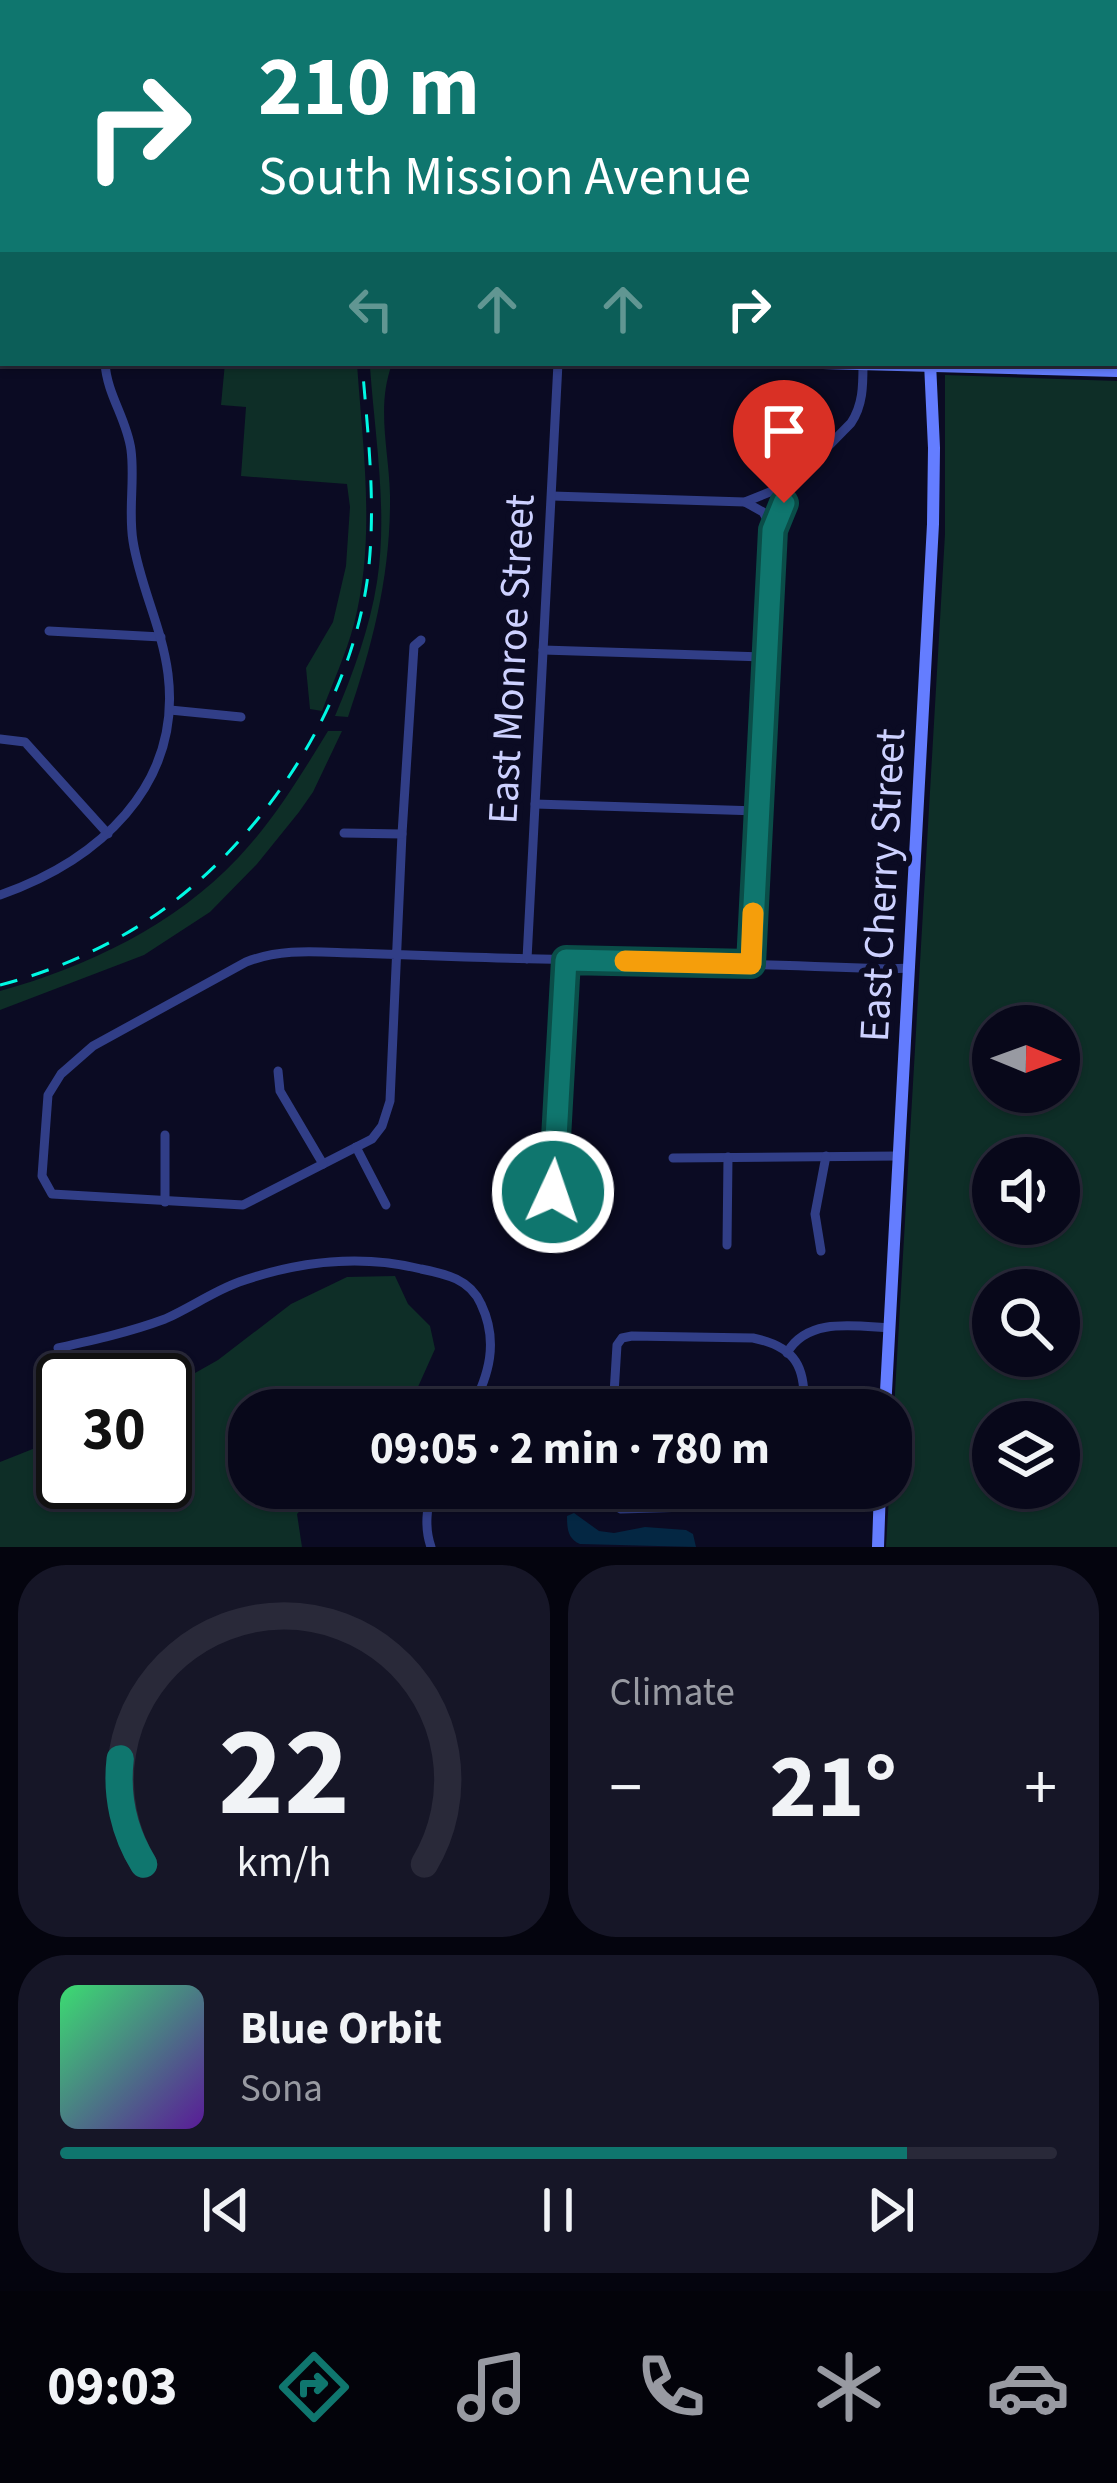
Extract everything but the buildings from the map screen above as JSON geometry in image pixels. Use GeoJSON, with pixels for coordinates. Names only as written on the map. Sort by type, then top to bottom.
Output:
{"type":"FeatureCollection","features":[{"type":"Feature","properties":{"kind":"street"},"geometry":{"type":"LineString","coordinates":[[0,895],[62,868],[133,807],[160,750],[170,710],[160,637],[133,541],[131,448],[105,366]]}},
{"type":"Feature","properties":{"kind":"street","name":"East Monroe Street"},"geometry":{"type":"LineString","coordinates":[[527,959],[558,366]]}},
{"type":"Feature","properties":{"kind":"street"},"geometry":{"type":"LineString","coordinates":[[751,964],[773,530],[792,483],[857,413],[862,366]]}},
{"type":"Feature","properties":{"kind":"street","name":"East Cherry Street"},"geometry":{"type":"LineString","coordinates":[[886,1389],[933,524],[930,366]]}},
{"type":"Feature","properties":{"kind":"street"},"geometry":{"type":"LineString","coordinates":[[961,366],[1117,371]]}},
{"type":"Feature","properties":{"kind":"street"},"geometry":{"type":"LineString","coordinates":[[552,496],[745,502],[792,483]]}},
{"type":"Feature","properties":{"kind":"street"},"geometry":{"type":"LineString","coordinates":[[745,502],[763,512],[773,530]]}},
{"type":"Feature","properties":{"kind":"street"},"geometry":{"type":"LineString","coordinates":[[49,631],[160,637]]}},
{"type":"Feature","properties":{"kind":"street"},"geometry":{"type":"LineString","coordinates":[[421,640],[414,646],[395,955],[391,1101],[382,1126],[356,1147],[243,1205],[52,1194],[42,1176],[48,1094],[61,1074],[93,1046],[246,962],[284,951],[395,955],[527,959],[910,968]]}},
{"type":"Feature","properties":{"kind":"street"},"geometry":{"type":"LineString","coordinates":[[543,650],[765,657]]}},
{"type":"Feature","properties":{"kind":"street"},"geometry":{"type":"LineString","coordinates":[[170,710],[241,717]]}},
{"type":"Feature","properties":{"kind":"street"},"geometry":{"type":"LineString","coordinates":[[0,739],[25,742],[107,834]]}},
{"type":"Feature","properties":{"kind":"street"},"geometry":{"type":"LineString","coordinates":[[535,804],[758,811]]}},
{"type":"Feature","properties":{"kind":"street"},"geometry":{"type":"LineString","coordinates":[[344,833],[402,834]]}},
{"type":"Feature","properties":{"kind":"street"},"geometry":{"type":"LineString","coordinates":[[553,1192],[566,960]]}},
{"type":"Feature","properties":{"kind":"street"},"geometry":{"type":"LineString","coordinates":[[278,1071],[280,1091],[322,1164]]}},
{"type":"Feature","properties":{"kind":"street"},"geometry":{"type":"LineString","coordinates":[[164,1202],[165,1135]]}},
{"type":"Feature","properties":{"kind":"street"},"geometry":{"type":"LineString","coordinates":[[356,1147],[386,1205]]}},
{"type":"Feature","properties":{"kind":"street"},"geometry":{"type":"LineString","coordinates":[[821,1251],[815,1214],[826,1156]]}},
{"type":"Feature","properties":{"kind":"street"},"geometry":{"type":"LineString","coordinates":[[673,1158],[898,1156]]}},
{"type":"Feature","properties":{"kind":"street"},"geometry":{"type":"LineString","coordinates":[[727,1245],[728,1157]]}},
{"type":"Feature","properties":{"kind":"street"},"geometry":{"type":"LineString","coordinates":[[58,1348],[164,1319],[239,1282],[327,1261],[362,1259],[397,1263],[469,1284],[488,1324],[490,1353],[482,1389]]}},
{"type":"Feature","properties":{"kind":"street"},"geometry":{"type":"LineString","coordinates":[[787,1353],[792,1343],[825,1326],[889,1328]]}},
{"type":"Feature","properties":{"kind":"street"},"geometry":{"type":"LineString","coordinates":[[614,1389],[617,1346],[632,1336],[771,1342],[796,1361],[805,1389]]}},
{"type":"Feature","properties":{"kind":"street"},"geometry":{"type":"LineString","coordinates":[[427,1509],[431,1547]]}},
{"type":"Feature","properties":{"kind":"street"},"geometry":{"type":"LineString","coordinates":[[878,1547],[879,1509]]}},
{"type":"Feature","properties":{"kind":"green space"},"geometry":{"type":"Polygon","coordinates":[[[225,366],[357,366],[366,494],[365,560],[354,624],[322,711],[310,709],[306,668],[333,622],[346,566],[347,484],[241,476],[246,407],[221,405],[225,366]]]}},
{"type":"Feature","properties":{"kind":"green space"},"geometry":{"type":"Polygon","coordinates":[[[391,366],[384,413],[390,524],[373,635],[348,717],[335,716],[365,633],[380,556],[380,474],[370,367],[391,366]]]}},
{"type":"Feature","properties":{"kind":"green space"},"geometry":{"type":"Polygon","coordinates":[[[945,375],[1117,381],[1117,1547],[886,1547],[888,1509],[912,1509],[912,1389],[895,1389],[945,534],[945,375]]]}},
{"type":"Feature","properties":{"kind":"green space"},"geometry":{"type":"Polygon","coordinates":[[[328,731],[342,731],[313,792],[257,864],[210,912],[144,955],[0,1010],[0,991],[65,970],[128,941],[213,882],[263,828],[328,731]]]}},
{"type":"Feature","properties":{"kind":"green space"},"geometry":{"type":"Polygon","coordinates":[[[395,1276],[408,1304],[430,1326],[435,1349],[417,1389],[228,1389],[228,1509],[302,1509],[297,1514],[302,1547],[0,1547],[0,1462],[36,1448],[36,1509],[192,1509],[192,1375],[291,1304],[347,1277],[395,1276]]]}},
{"type":"Feature","properties":{"kind":"water"},"geometry":{"type":"Polygon","coordinates":[[[574,1513],[599,1531],[686,1530],[693,1534],[696,1547],[580,1544],[568,1529],[567,1516],[574,1513]]]}},
{"type":"Feature","properties":{"kind":"railway"},"geometry":{"type":"LineString","coordinates":[[0,985],[90,952],[172,903],[241,838],[300,760],[343,673],[367,582],[371,500],[362,366]]}},
{"type":"Feature","properties":{"kind":"slow traffic"},"geometry":{"type":"LineString","coordinates":[[625,961],[751,964],[753,913]]}},
{"type":"Feature","properties":{"kind":"route"},"geometry":{"type":"LineString","coordinates":[[553,1192],[566,960],[751,964],[773,530],[784,503]]}}]}
